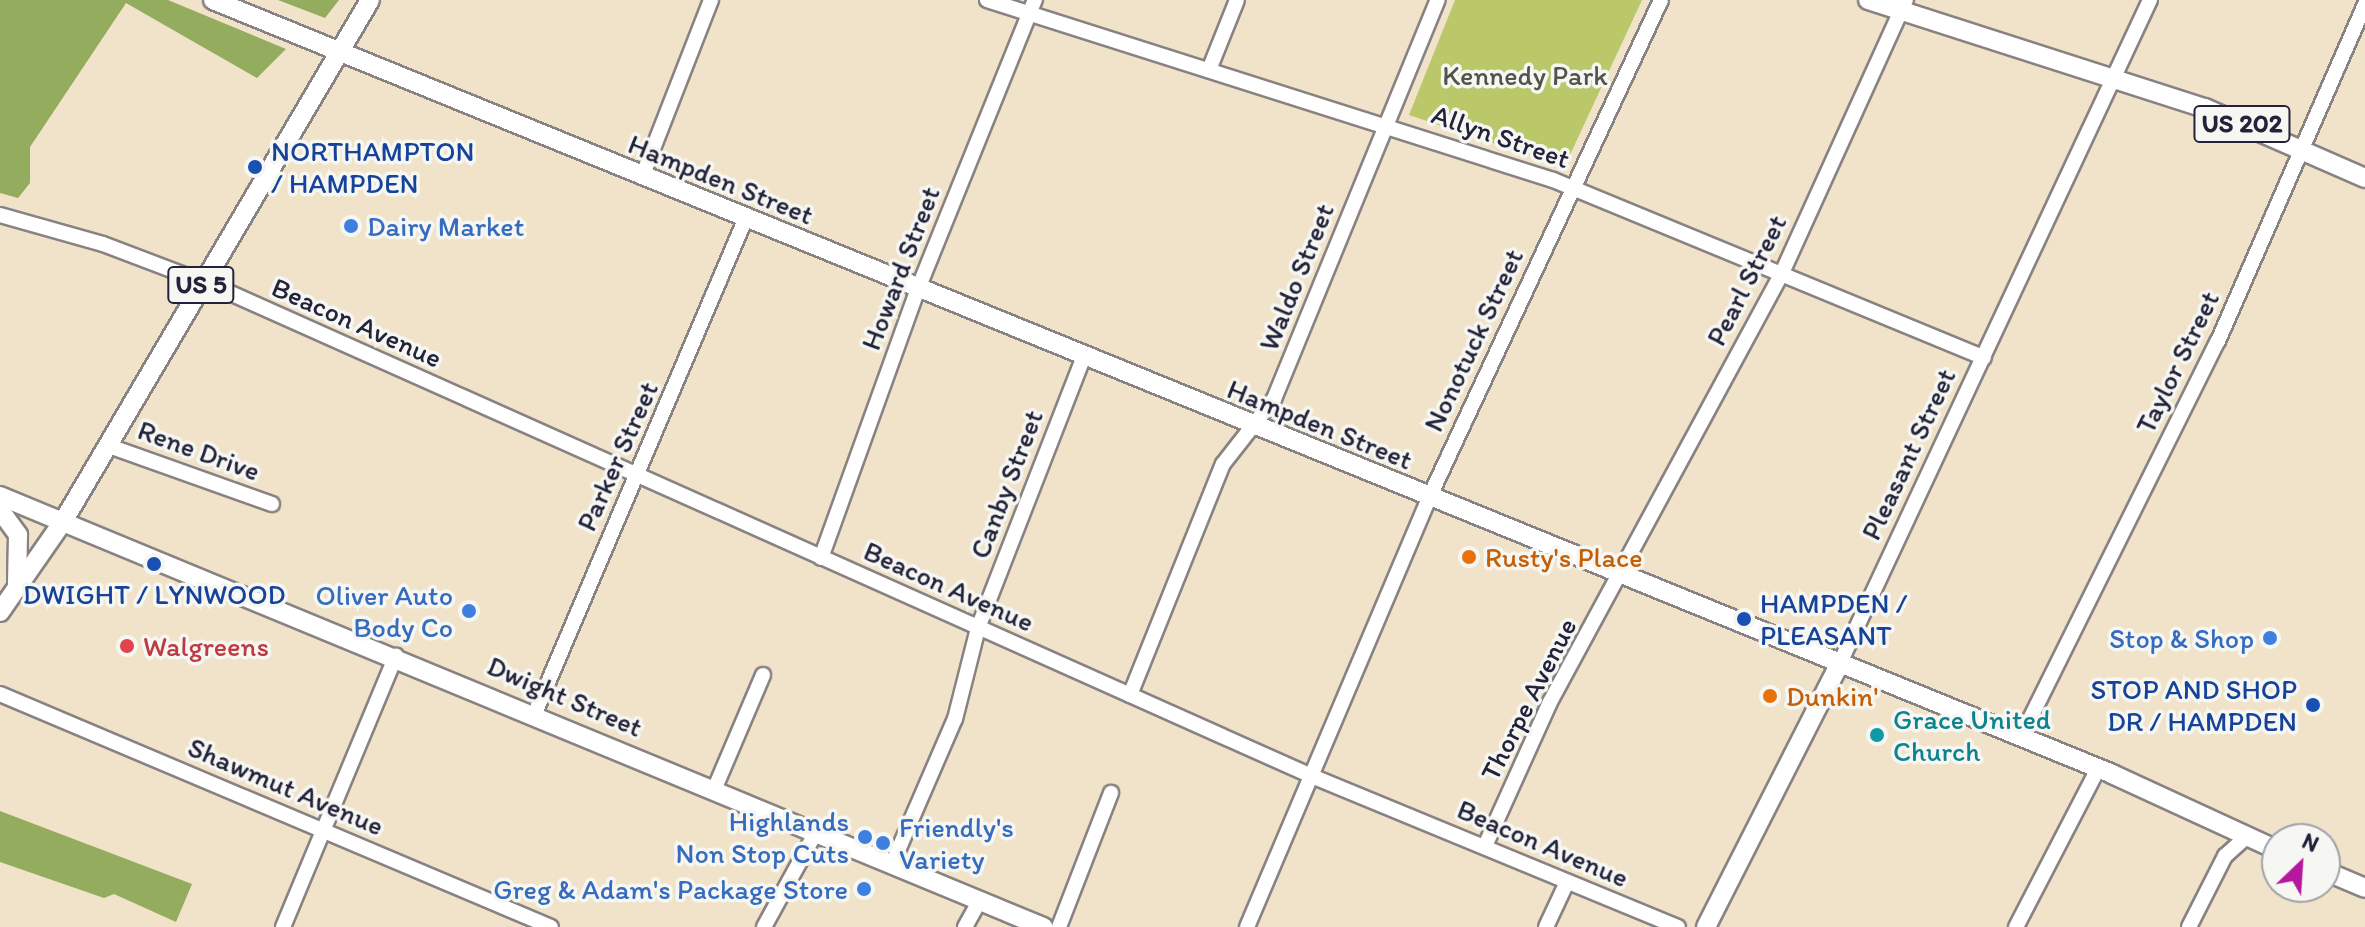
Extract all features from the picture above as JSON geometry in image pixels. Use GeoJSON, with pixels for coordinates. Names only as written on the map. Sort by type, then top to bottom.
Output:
{"type":"FeatureCollection","features":[{"type":"Feature","properties":{"kind":"main road","name":"Hampden Street"},"geometry":{"type":"LineString","coordinates":[[213,0],[1622,578],[2021,737],[2261,843]]}},
{"type":"Feature","properties":{"kind":"main road","name":"US 5"},"geometry":{"type":"LineString","coordinates":[[0,612],[64,520],[109,446],[370,0]]}},
{"type":"Feature","properties":{"kind":"main road","name":"US 202"},"geometry":{"type":"LineString","coordinates":[[1868,0],[1904,5],[2205,108],[2365,178]]}},
{"type":"Feature","properties":{"kind":"main road","name":"Dwight Street"},"geometry":{"type":"LineString","coordinates":[[0,496],[535,713],[815,834],[893,862],[1043,927]]}},
{"type":"Feature","properties":{"kind":"main road"},"geometry":{"type":"LineString","coordinates":[[0,510],[18,535],[22,552],[15,593]]}},
{"type":"Feature","properties":{"kind":"main road","name":"Pleasant Street"},"geometry":{"type":"LineString","coordinates":[[1706,927],[1839,665]]}},
{"type":"Feature","properties":{"kind":"main road"},"geometry":{"type":"LineString","coordinates":[[2341,878],[2365,888]]}},
{"type":"Feature","properties":{"kind":"street"},"geometry":{"type":"LineString","coordinates":[[642,177],[711,0]]}},
{"type":"Feature","properties":{"kind":"street","name":"Allyn Street"},"geometry":{"type":"LineString","coordinates":[[987,0],[1032,7],[1209,70],[1386,124],[1572,187],[1984,358]]}},
{"type":"Feature","properties":{"kind":"street"},"geometry":{"type":"LineString","coordinates":[[1209,70],[1237,0]]}},
{"type":"Feature","properties":{"kind":"street","name":"Waldo Street"},"geometry":{"type":"LineString","coordinates":[[1130,695],[1223,464],[1274,399],[1438,0]]}},
{"type":"Feature","properties":{"kind":"street","name":"Nonotuck Street"},"geometry":{"type":"LineString","coordinates":[[1247,927],[1429,498],[1661,0]]}},
{"type":"Feature","properties":{"kind":"street","name":"Pleasant Street"},"geometry":{"type":"LineString","coordinates":[[1839,665],[2116,79],[2150,0]]}},
{"type":"Feature","properties":{"kind":"street","name":"Taylor Street"},"geometry":{"type":"LineString","coordinates":[[2021,737],[2218,341],[2365,4]]}},
{"type":"Feature","properties":{"kind":"street","name":"Pearl Street"},"geometry":{"type":"LineString","coordinates":[[1622,578],[1782,273],[1904,5]]}},
{"type":"Feature","properties":{"kind":"street","name":"Howard Street"},"geometry":{"type":"LineString","coordinates":[[821,558],[918,289],[1032,7]]}},
{"type":"Feature","properties":{"kind":"street","name":"Beacon Avenue"},"geometry":{"type":"LineString","coordinates":[[0,215],[103,244],[204,281],[1309,775],[1678,927]]}},
{"type":"Feature","properties":{"kind":"street","name":"Parker Street"},"geometry":{"type":"LineString","coordinates":[[535,713],[745,220]]}},
{"type":"Feature","properties":{"kind":"street","name":"Canby Street"},"geometry":{"type":"LineString","coordinates":[[893,862],[955,719],[978,628],[1083,358]]}},
{"type":"Feature","properties":{"kind":"street","name":"Rene Drive"},"geometry":{"type":"LineString","coordinates":[[109,446],[272,504]]}},
{"type":"Feature","properties":{"kind":"street","name":"Thorpe Avenue"},"geometry":{"type":"LineString","coordinates":[[1485,846],[1550,702],[1622,578]]}},
{"type":"Feature","properties":{"kind":"street"},"geometry":{"type":"LineString","coordinates":[[283,927],[396,656]]}},
{"type":"Feature","properties":{"kind":"street"},"geometry":{"type":"LineString","coordinates":[[714,790],[763,675]]}},
{"type":"Feature","properties":{"kind":"street","name":"Shawmut Avenue"},"geometry":{"type":"LineString","coordinates":[[0,694],[551,927]]}},
{"type":"Feature","properties":{"kind":"street"},"geometry":{"type":"LineString","coordinates":[[2016,927],[2098,769]]}},
{"type":"Feature","properties":{"kind":"street"},"geometry":{"type":"LineString","coordinates":[[1059,927],[1111,793]]}},
{"type":"Feature","properties":{"kind":"street"},"geometry":{"type":"LineString","coordinates":[[764,927],[815,834]]}},
{"type":"Feature","properties":{"kind":"street"},"geometry":{"type":"LineString","coordinates":[[2189,927],[2225,856],[2247,836]]}},
{"type":"Feature","properties":{"kind":"street"},"geometry":{"type":"LineString","coordinates":[[1546,927],[1567,882]]}},
{"type":"Feature","properties":{"kind":"street"},"geometry":{"type":"LineString","coordinates":[[965,927],[980,900]]}},
{"type":"Feature","properties":{"kind":"green space"},"geometry":{"type":"Polygon","coordinates":[[[0,0],[168,0],[286,49],[257,78],[126,3],[30,147],[30,183],[18,198],[0,193],[0,0]]]}},
{"type":"Feature","properties":{"kind":"green space"},"geometry":{"type":"Polygon","coordinates":[[[278,0],[339,0],[325,18],[278,0]]]}},
{"type":"Feature","properties":{"kind":"green space","name":"Kennedy Park"},"geometry":{"type":"Polygon","coordinates":[[[1455,0],[1642,0],[1569,157],[1555,164],[1409,115],[1455,0]]]}},
{"type":"Feature","properties":{"kind":"green space"},"geometry":{"type":"Polygon","coordinates":[[[0,811],[192,884],[176,922],[114,894],[104,898],[0,862],[0,811]]]}},
{"type":"Feature","properties":{"kind":"place","name":"NORTHAMPTON / HAMPDEN"},"geometry":{"type":"Point","coordinates":[255,167]}},
{"type":"Feature","properties":{"kind":"place","name":"Dairy Market"},"geometry":{"type":"Point","coordinates":[351,226]}},
{"type":"Feature","properties":{"kind":"place","name":"Rusty's Place"},"geometry":{"type":"Point","coordinates":[1469,557]}},
{"type":"Feature","properties":{"kind":"place","name":"DWIGHT / LYNWOOD"},"geometry":{"type":"Point","coordinates":[154,564]}},
{"type":"Feature","properties":{"kind":"place","name":"Oliver Auto Body Co"},"geometry":{"type":"Point","coordinates":[469,611]}},
{"type":"Feature","properties":{"kind":"place","name":"HAMPDEN / PLEASANT"},"geometry":{"type":"Point","coordinates":[1744,619]}},
{"type":"Feature","properties":{"kind":"place","name":"Stop & Shop"},"geometry":{"type":"Point","coordinates":[2270,638]}},
{"type":"Feature","properties":{"kind":"place","name":"Walgreens"},"geometry":{"type":"Point","coordinates":[127,646]}},
{"type":"Feature","properties":{"kind":"place","name":"Dunkin'"},"geometry":{"type":"Point","coordinates":[1770,696]}},
{"type":"Feature","properties":{"kind":"place","name":"STOP AND SHOP DR / HAMPDEN"},"geometry":{"type":"Point","coordinates":[2313,705]}},
{"type":"Feature","properties":{"kind":"place","name":"Grace United Church"},"geometry":{"type":"Point","coordinates":[1877,735]}},
{"type":"Feature","properties":{"kind":"place","name":"Highlands Non Stop Cuts"},"geometry":{"type":"Point","coordinates":[865,837]}},
{"type":"Feature","properties":{"kind":"place","name":"Friendly's Variety"},"geometry":{"type":"Point","coordinates":[883,843]}},
{"type":"Feature","properties":{"kind":"place","name":"Greg & Adam's Package Store"},"geometry":{"type":"Point","coordinates":[864,889]}}]}
